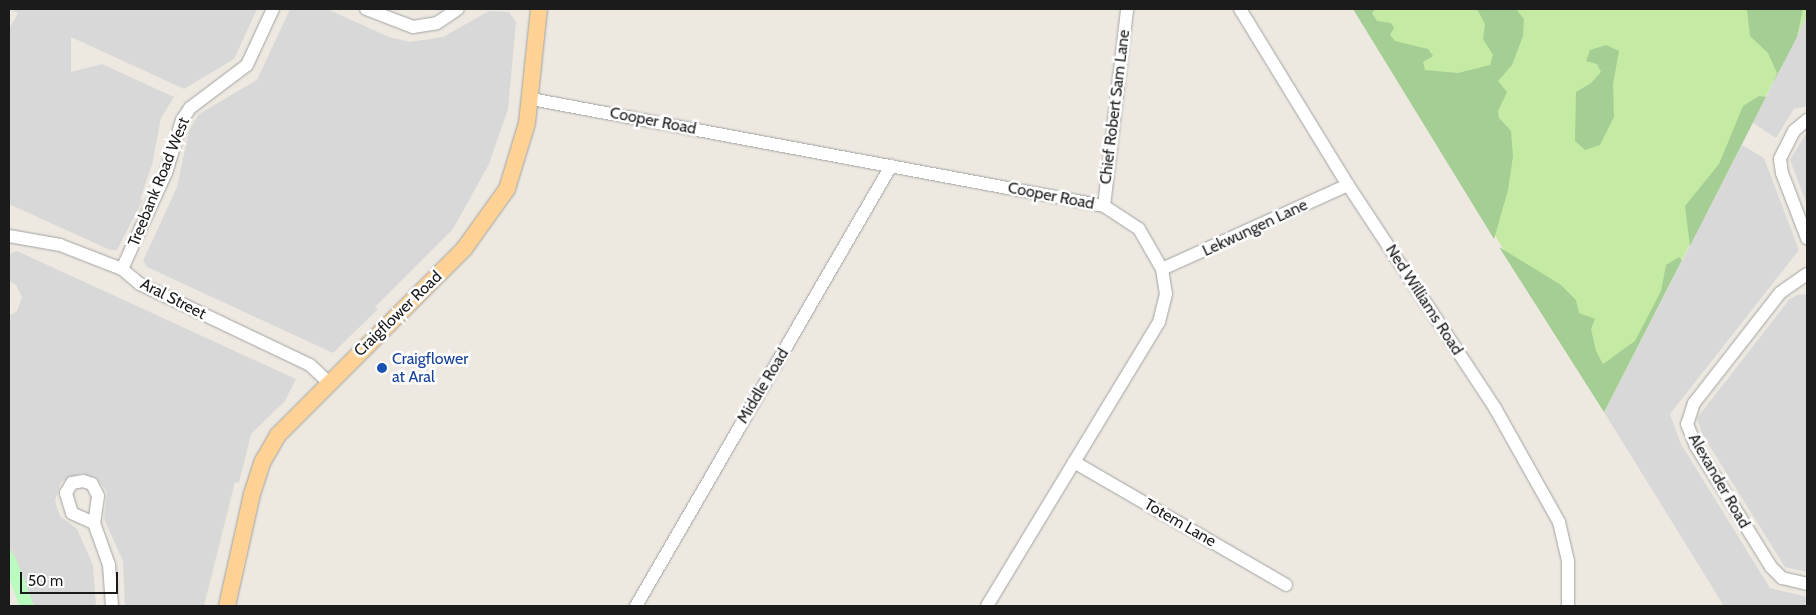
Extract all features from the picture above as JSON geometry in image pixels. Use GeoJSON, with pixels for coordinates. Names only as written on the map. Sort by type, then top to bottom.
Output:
{"type":"FeatureCollection","features":[{"type":"Feature","properties":{"kind":"main road","name":"Craigflower Road"},"geometry":{"type":"LineString","coordinates":[[227,606],[262,461],[278,435],[328,382],[464,249],[486,222],[507,189],[516,164],[531,99],[539,9]]}},
{"type":"Feature","properties":{"kind":"street","name":"Treebank Road West"},"geometry":{"type":"LineString","coordinates":[[122,269],[166,173],[182,120],[190,108],[247,65],[273,9]]}},
{"type":"Feature","properties":{"kind":"street"},"geometry":{"type":"LineString","coordinates":[[366,9],[413,27],[437,23],[458,9]]}},
{"type":"Feature","properties":{"kind":"street","name":"Chief Robert Sam Lane"},"geometry":{"type":"LineString","coordinates":[[1104,206],[1126,9]]}},
{"type":"Feature","properties":{"kind":"street","name":"Ned Williams Road"},"geometry":{"type":"LineString","coordinates":[[1240,9],[1348,185],[1495,408],[1559,522],[1568,561],[1568,606]]}},
{"type":"Feature","properties":{"kind":"street","name":"Cooper Road"},"geometry":{"type":"LineString","coordinates":[[531,99],[1104,206],[1139,229],[1162,269],[1166,294],[1159,322],[987,606]]}},
{"type":"Feature","properties":{"kind":"street"},"geometry":{"type":"LineString","coordinates":[[1807,120],[1794,131],[1780,159],[1782,173],[1807,238]]}},
{"type":"Feature","properties":{"kind":"street","name":"Middle Road"},"geometry":{"type":"LineString","coordinates":[[636,606],[891,166]]}},
{"type":"Feature","properties":{"kind":"street","name":"Lekwungen Lane"},"geometry":{"type":"LineString","coordinates":[[1162,269],[1348,185]]}},
{"type":"Feature","properties":{"kind":"street","name":"Aral Street"},"geometry":{"type":"LineString","coordinates":[[9,236],[60,244],[122,269],[140,284],[310,365],[328,382]]}},
{"type":"Feature","properties":{"kind":"street","name":"Alexander Road"},"geometry":{"type":"LineString","coordinates":[[1807,274],[1780,293],[1694,403],[1687,424],[1696,446],[1771,567],[1782,578],[1807,584]]}},
{"type":"Feature","properties":{"kind":"street","name":"Totem Lane"},"geometry":{"type":"LineString","coordinates":[[1074,462],[1286,585]]}},
{"type":"Feature","properties":{"kind":"street"},"geometry":{"type":"LineString","coordinates":[[94,523],[109,565],[112,606]]}},
{"type":"Feature","properties":{"kind":"shaded area"},"geometry":{"type":"Polygon","coordinates":[[[9,9],[257,9],[234,59],[184,89],[71,37],[71,72],[102,64],[174,97],[161,118],[152,165],[140,199],[143,200],[117,250],[110,250],[9,204],[9,29],[18,13],[9,9]]]}},
{"type":"Feature","properties":{"kind":"shaded area"},"geometry":{"type":"Polygon","coordinates":[[[290,9],[327,9],[389,37],[410,42],[443,37],[489,11],[509,12],[516,22],[508,109],[489,164],[453,229],[375,307],[378,309],[333,353],[147,267],[143,261],[177,187],[189,130],[199,114],[257,80],[290,9]]]}},
{"type":"Feature","properties":{"kind":"shaded area"},"geometry":{"type":"Polygon","coordinates":[[[1807,16],[1807,106],[1794,109],[1776,138],[1753,123],[1807,16]]]}},
{"type":"Feature","properties":{"kind":"shaded area"},"geometry":{"type":"Polygon","coordinates":[[[1807,132],[1807,205],[1790,160],[1807,132]]]}},
{"type":"Feature","properties":{"kind":"shaded area"},"geometry":{"type":"Polygon","coordinates":[[[1742,145],[1764,158],[1799,250],[1670,414],[1681,444],[1770,588],[1807,597],[1807,606],[1724,606],[1604,412],[1742,145]]]}},
{"type":"Feature","properties":{"kind":"shaded area"},"geometry":{"type":"Polygon","coordinates":[[[17,251],[296,379],[285,401],[251,434],[239,483],[235,482],[204,606],[125,606],[123,561],[104,519],[107,492],[97,478],[81,473],[61,482],[55,501],[60,516],[77,529],[93,565],[96,606],[34,606],[9,547],[9,316],[17,311],[22,297],[16,285],[9,281],[9,254],[17,251]]]}},
{"type":"Feature","properties":{"kind":"shaded area"},"geometry":{"type":"Polygon","coordinates":[[[1807,294],[1807,572],[1785,567],[1702,434],[1697,418],[1789,300],[1797,295],[1807,294]]]}},
{"type":"Feature","properties":{"kind":"green space"},"geometry":{"type":"Polygon","coordinates":[[[1353,9],[1375,9],[1372,13],[1377,21],[1391,23],[1394,28],[1390,35],[1395,41],[1428,49],[1433,56],[1423,62],[1425,70],[1458,73],[1490,65],[1493,55],[1483,39],[1485,24],[1477,9],[1516,9],[1524,19],[1523,36],[1512,65],[1498,81],[1507,92],[1498,111],[1499,118],[1511,131],[1513,156],[1508,190],[1494,239],[1353,9]]]}},
{"type":"Feature","properties":{"kind":"green space"},"geometry":{"type":"Polygon","coordinates":[[[1355,9],[1807,9],[1807,16],[1604,412],[1355,9]]]}},
{"type":"Feature","properties":{"kind":"green space"},"geometry":{"type":"Polygon","coordinates":[[[1747,9],[1803,9],[1797,37],[1773,83],[1777,73],[1768,53],[1750,36],[1747,9]]]}},
{"type":"Feature","properties":{"kind":"green space"},"geometry":{"type":"Polygon","coordinates":[[[1606,45],[1619,51],[1613,84],[1614,117],[1600,145],[1585,150],[1575,141],[1576,92],[1591,83],[1601,72],[1597,64],[1586,61],[1590,50],[1606,45]]]}},
{"type":"Feature","properties":{"kind":"green space"},"geometry":{"type":"Polygon","coordinates":[[[1759,96],[1766,97],[1690,246],[1685,206],[1719,164],[1743,106],[1759,96]]]}},
{"type":"Feature","properties":{"kind":"green space"},"geometry":{"type":"Polygon","coordinates":[[[1499,247],[1561,285],[1576,300],[1579,313],[1595,319],[1591,329],[1596,351],[1603,364],[1635,341],[1661,291],[1666,265],[1679,257],[1682,260],[1604,412],[1499,247]]]}},
{"type":"Feature","properties":{"kind":"green space"},"geometry":{"type":"Polygon","coordinates":[[[9,547],[17,561],[34,606],[19,606],[9,576],[9,547]]]}},
{"type":"Feature","properties":{"kind":"place","name":"Craigflower at Aral"},"geometry":{"type":"Point","coordinates":[382,368]}}]}
